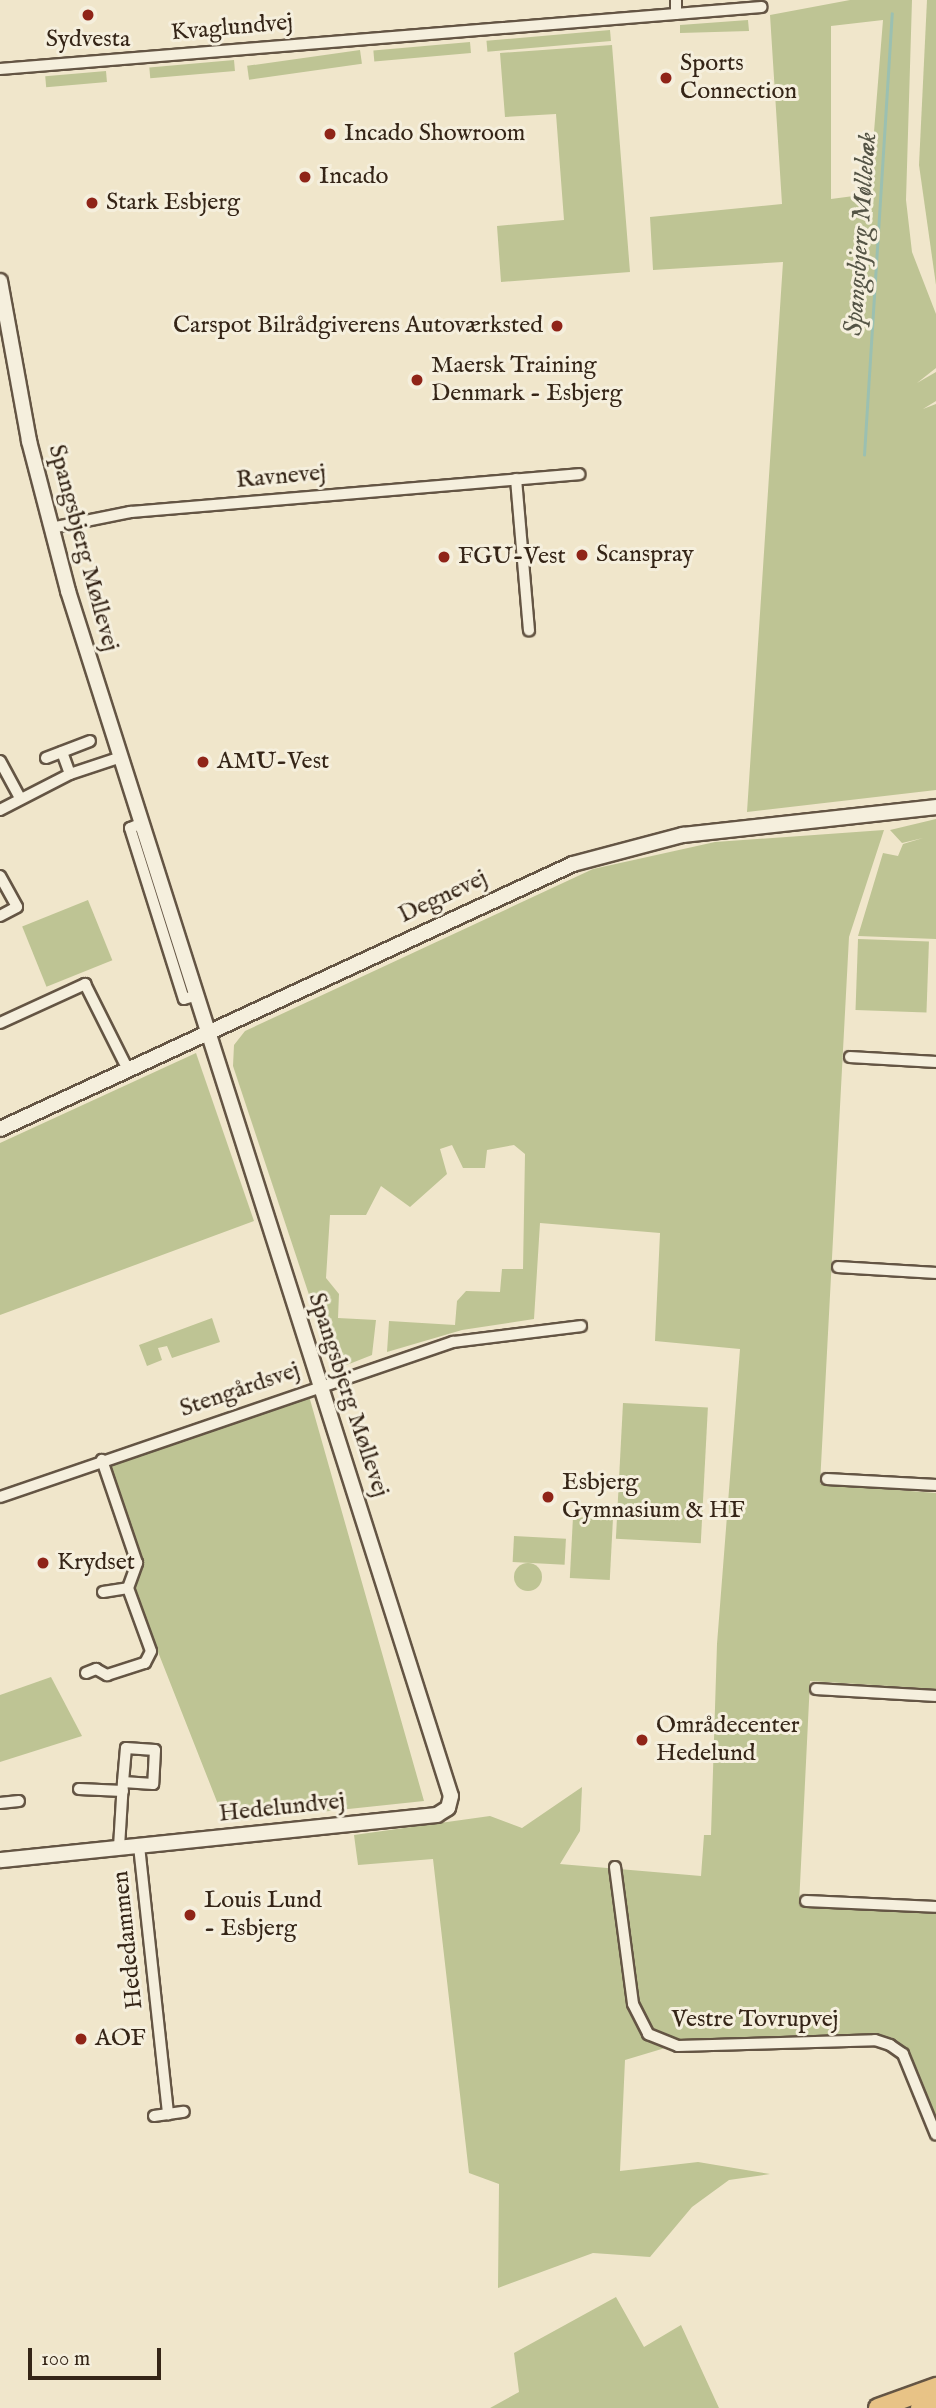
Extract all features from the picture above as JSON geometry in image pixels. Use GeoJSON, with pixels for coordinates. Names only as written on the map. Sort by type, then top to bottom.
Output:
{"type":"FeatureCollection","features":[{"type":"Feature","properties":{"kind":"highway"},"geometry":{"type":"LineString","coordinates":[[878,2408],[936,2387]]}},
{"type":"Feature","properties":{"kind":"highway"},"geometry":{"type":"LineString","coordinates":[[920,2408],[936,2403]]}},
{"type":"Feature","properties":{"kind":"street"},"geometry":{"type":"LineString","coordinates":[[676,0],[676,14]]}},
{"type":"Feature","properties":{"kind":"street","name":"Kvaglundvej"},"geometry":{"type":"LineString","coordinates":[[0,69],[761,7]]}},
{"type":"Feature","properties":{"kind":"street","name":"Spangsbjerg Møllevej"},"geometry":{"type":"LineString","coordinates":[[0,281],[51,528],[121,757],[439,1753],[451,1796],[448,1808]]}},
{"type":"Feature","properties":{"kind":"street","name":"Ravnevej"},"geometry":{"type":"LineString","coordinates":[[51,528],[130,512],[579,474]]}},
{"type":"Feature","properties":{"kind":"street"},"geometry":{"type":"LineString","coordinates":[[516,479],[529,630]]}},
{"type":"Feature","properties":{"kind":"street"},"geometry":{"type":"LineString","coordinates":[[46,758],[90,741]]}},
{"type":"Feature","properties":{"kind":"street"},"geometry":{"type":"LineString","coordinates":[[62,752],[71,774]]}},
{"type":"Feature","properties":{"kind":"street"},"geometry":{"type":"LineString","coordinates":[[0,810],[20,797],[71,774],[121,757]]}},
{"type":"Feature","properties":{"kind":"street"},"geometry":{"type":"LineString","coordinates":[[0,761],[20,797]]}},
{"type":"Feature","properties":{"kind":"street","name":"Degnevej"},"geometry":{"type":"LineString","coordinates":[[0,1129],[586,860],[683,835],[936,807]]}},
{"type":"Feature","properties":{"kind":"street"},"geometry":{"type":"LineString","coordinates":[[0,876],[17,907],[0,916]]}},
{"type":"Feature","properties":{"kind":"street"},"geometry":{"type":"LineString","coordinates":[[0,1023],[85,984],[128,1070]]}},
{"type":"Feature","properties":{"kind":"street"},"geometry":{"type":"LineString","coordinates":[[850,1057],[936,1062]]}},
{"type":"Feature","properties":{"kind":"street"},"geometry":{"type":"LineString","coordinates":[[838,1267],[936,1273]]}},
{"type":"Feature","properties":{"kind":"street","name":"Stengårdsvej"},"geometry":{"type":"LineString","coordinates":[[0,1497],[320,1384],[488,1335],[581,1326]]}},
{"type":"Feature","properties":{"kind":"street"},"geometry":{"type":"LineString","coordinates":[[86,1673],[96,1669],[107,1675],[145,1662],[151,1651],[128,1588],[138,1563],[102,1460]]}},
{"type":"Feature","properties":{"kind":"street"},"geometry":{"type":"LineString","coordinates":[[827,1479],[936,1485]]}},
{"type":"Feature","properties":{"kind":"street"},"geometry":{"type":"LineString","coordinates":[[103,1592],[128,1588]]}},
{"type":"Feature","properties":{"kind":"street"},"geometry":{"type":"LineString","coordinates":[[816,1689],[936,1696]]}},
{"type":"Feature","properties":{"kind":"street"},"geometry":{"type":"LineString","coordinates":[[79,1789],[123,1787],[153,1784],[155,1751],[126,1748],[123,1787],[119,1847]]}},
{"type":"Feature","properties":{"kind":"street"},"geometry":{"type":"LineString","coordinates":[[0,1803],[19,1801]]}},
{"type":"Feature","properties":{"kind":"street","name":"Hedelundvej"},"geometry":{"type":"LineString","coordinates":[[0,1860],[437,1815],[448,1808]]}},
{"type":"Feature","properties":{"kind":"street","name":"Hededammen"},"geometry":{"type":"LineString","coordinates":[[139,1846],[168,2114]]}},
{"type":"Feature","properties":{"kind":"street","name":"Vestre Tovrupvej"},"geometry":{"type":"LineString","coordinates":[[615,1867],[633,2004],[656,2041],[678,2046],[890,2045],[903,2054],[936,2135]]}},
{"type":"Feature","properties":{"kind":"street"},"geometry":{"type":"LineString","coordinates":[[806,1900],[936,1907]]}},
{"type":"Feature","properties":{"kind":"street"},"geometry":{"type":"LineString","coordinates":[[154,2116],[184,2112]]}},
{"type":"Feature","properties":{"kind":"green space"},"geometry":{"type":"Polygon","coordinates":[[[850,0],[912,0],[906,200],[912,252],[936,314],[936,368],[917,383],[936,372],[936,401],[923,409],[936,404],[936,790],[747,812],[783,262],[653,270],[650,217],[782,204],[770,15],[850,0]],[[883,20],[831,26],[831,199],[869,194],[883,20]]]}},
{"type":"Feature","properties":{"kind":"green space"},"geometry":{"type":"Polygon","coordinates":[[[927,0],[936,0],[936,285],[919,165],[927,0]]]}},
{"type":"Feature","properties":{"kind":"green space"},"geometry":{"type":"Polygon","coordinates":[[[748,20],[749,31],[680,33],[680,25],[748,20]]]}},
{"type":"Feature","properties":{"kind":"green space"},"geometry":{"type":"Polygon","coordinates":[[[610,30],[611,41],[487,52],[486,41],[610,30]]]}},
{"type":"Feature","properties":{"kind":"green space"},"geometry":{"type":"Polygon","coordinates":[[[470,42],[471,53],[374,61],[373,50],[470,42]]]}},
{"type":"Feature","properties":{"kind":"green space"},"geometry":{"type":"Polygon","coordinates":[[[612,45],[630,272],[501,282],[497,226],[564,220],[556,114],[505,117],[500,53],[612,45]]]}},
{"type":"Feature","properties":{"kind":"green space"},"geometry":{"type":"Polygon","coordinates":[[[360,50],[362,64],[249,80],[247,66],[360,50]]]}},
{"type":"Feature","properties":{"kind":"green space"},"geometry":{"type":"Polygon","coordinates":[[[234,60],[235,71],[150,78],[149,67],[234,60]]]}},
{"type":"Feature","properties":{"kind":"green space"},"geometry":{"type":"Polygon","coordinates":[[[106,71],[107,82],[46,87],[45,76],[106,71]]]}},
{"type":"Feature","properties":{"kind":"green space"},"geometry":{"type":"Polygon","coordinates":[[[936,819],[936,939],[858,936],[883,853],[898,856],[903,844],[923,838],[902,843],[890,830],[936,819]]]}},
{"type":"Feature","properties":{"kind":"green space"},"geometry":{"type":"Polygon","coordinates":[[[884,830],[849,937],[820,1484],[936,1493],[936,1689],[810,1681],[799,1905],[936,1913],[936,2128],[905,2054],[891,2037],[685,2042],[625,2060],[620,2171],[698,2162],[770,2174],[729,2180],[692,2207],[650,2257],[593,2253],[498,2288],[499,2184],[469,2173],[433,1859],[358,1865],[354,1835],[490,1816],[522,1828],[582,1787],[580,1831],[560,1864],[701,1876],[704,1835],[711,1835],[717,1644],[740,1349],[655,1341],[660,1233],[540,1223],[534,1319],[462,1330],[387,1352],[389,1321],[455,1325],[457,1301],[466,1291],[500,1292],[502,1269],[523,1269],[525,1154],[514,1145],[487,1150],[485,1168],[463,1168],[452,1145],[440,1149],[447,1174],[410,1207],[381,1186],[366,1215],[330,1215],[326,1278],[339,1294],[338,1318],[376,1320],[372,1355],[334,1370],[233,1066],[234,1045],[245,1031],[593,869],[715,842],[884,830]]]}},
{"type":"Feature","properties":{"kind":"green space"},"geometry":{"type":"Polygon","coordinates":[[[88,900],[112,960],[47,987],[22,927],[88,900]]]}},
{"type":"Feature","properties":{"kind":"green space"},"geometry":{"type":"Polygon","coordinates":[[[858,939],[929,941],[926,1012],[856,1010],[858,939]]]}},
{"type":"Feature","properties":{"kind":"green space"},"geometry":{"type":"Polygon","coordinates":[[[196,1053],[254,1221],[0,1315],[0,1143],[196,1053]]]}},
{"type":"Feature","properties":{"kind":"green space"},"geometry":{"type":"Polygon","coordinates":[[[212,1318],[220,1342],[172,1358],[167,1346],[158,1348],[162,1360],[147,1366],[139,1345],[212,1318]]]}},
{"type":"Feature","properties":{"kind":"green space"},"geometry":{"type":"Polygon","coordinates":[[[309,1396],[424,1801],[225,1822],[134,1591],[144,1565],[109,1467],[309,1396]]]}},
{"type":"Feature","properties":{"kind":"green space"},"geometry":{"type":"Polygon","coordinates":[[[623,1403],[708,1407],[701,1543],[616,1539],[623,1403]]]}},
{"type":"Feature","properties":{"kind":"green space"},"geometry":{"type":"Polygon","coordinates":[[[573,1517],[613,1519],[610,1580],[570,1578],[573,1517]]]}},
{"type":"Feature","properties":{"kind":"green space"},"geometry":{"type":"Polygon","coordinates":[[[514,1536],[566,1539],[565,1565],[513,1562],[514,1536]]]}},
{"type":"Feature","properties":{"kind":"green space"},"geometry":{"type":"Polygon","coordinates":[[[528,1563],[538,1567],[542,1577],[538,1587],[528,1591],[518,1587],[514,1577],[518,1567],[528,1563]]]}},
{"type":"Feature","properties":{"kind":"green space"},"geometry":{"type":"Polygon","coordinates":[[[51,1677],[82,1736],[0,1762],[0,1695],[51,1677]]]}},
{"type":"Feature","properties":{"kind":"green space"},"geometry":{"type":"Polygon","coordinates":[[[616,2297],[644,2347],[681,2325],[719,2408],[490,2408],[519,2392],[514,2353],[616,2297]]]}},
{"type":"Feature","properties":{"kind":"waterway","name":"Spangsbjerg Møllebæk"},"geometry":{"type":"LineString","coordinates":[[864,455],[892,14]]}},
{"type":"Feature","properties":{"kind":"place","name":"Sydvesta"},"geometry":{"type":"Point","coordinates":[88,15]}},
{"type":"Feature","properties":{"kind":"place","name":"Sports Connection"},"geometry":{"type":"Point","coordinates":[666,78]}},
{"type":"Feature","properties":{"kind":"place","name":"Incado Showroom"},"geometry":{"type":"Point","coordinates":[330,134]}},
{"type":"Feature","properties":{"kind":"place","name":"Incado"},"geometry":{"type":"Point","coordinates":[305,177]}},
{"type":"Feature","properties":{"kind":"place","name":"Stark Esbjerg"},"geometry":{"type":"Point","coordinates":[92,203]}},
{"type":"Feature","properties":{"kind":"place","name":"Carspot Bilrådgiverens Autoværksted"},"geometry":{"type":"Point","coordinates":[557,326]}},
{"type":"Feature","properties":{"kind":"place","name":"Maersk Training Denmark - Esbjerg"},"geometry":{"type":"Point","coordinates":[417,380]}},
{"type":"Feature","properties":{"kind":"place","name":"Scanspray"},"geometry":{"type":"Point","coordinates":[582,555]}},
{"type":"Feature","properties":{"kind":"place","name":"FGU-Vest"},"geometry":{"type":"Point","coordinates":[444,557]}},
{"type":"Feature","properties":{"kind":"place","name":"AMU-Vest"},"geometry":{"type":"Point","coordinates":[203,762]}},
{"type":"Feature","properties":{"kind":"place","name":"Esbjerg Gymnasium & HF"},"geometry":{"type":"Point","coordinates":[548,1497]}},
{"type":"Feature","properties":{"kind":"place","name":"Krydset"},"geometry":{"type":"Point","coordinates":[43,1563]}},
{"type":"Feature","properties":{"kind":"place","name":"Områdecenter Hedelund"},"geometry":{"type":"Point","coordinates":[642,1740]}},
{"type":"Feature","properties":{"kind":"place","name":"Louis Lund - Esbjerg"},"geometry":{"type":"Point","coordinates":[190,1915]}},
{"type":"Feature","properties":{"kind":"place","name":"AOF"},"geometry":{"type":"Point","coordinates":[81,2039]}}]}
